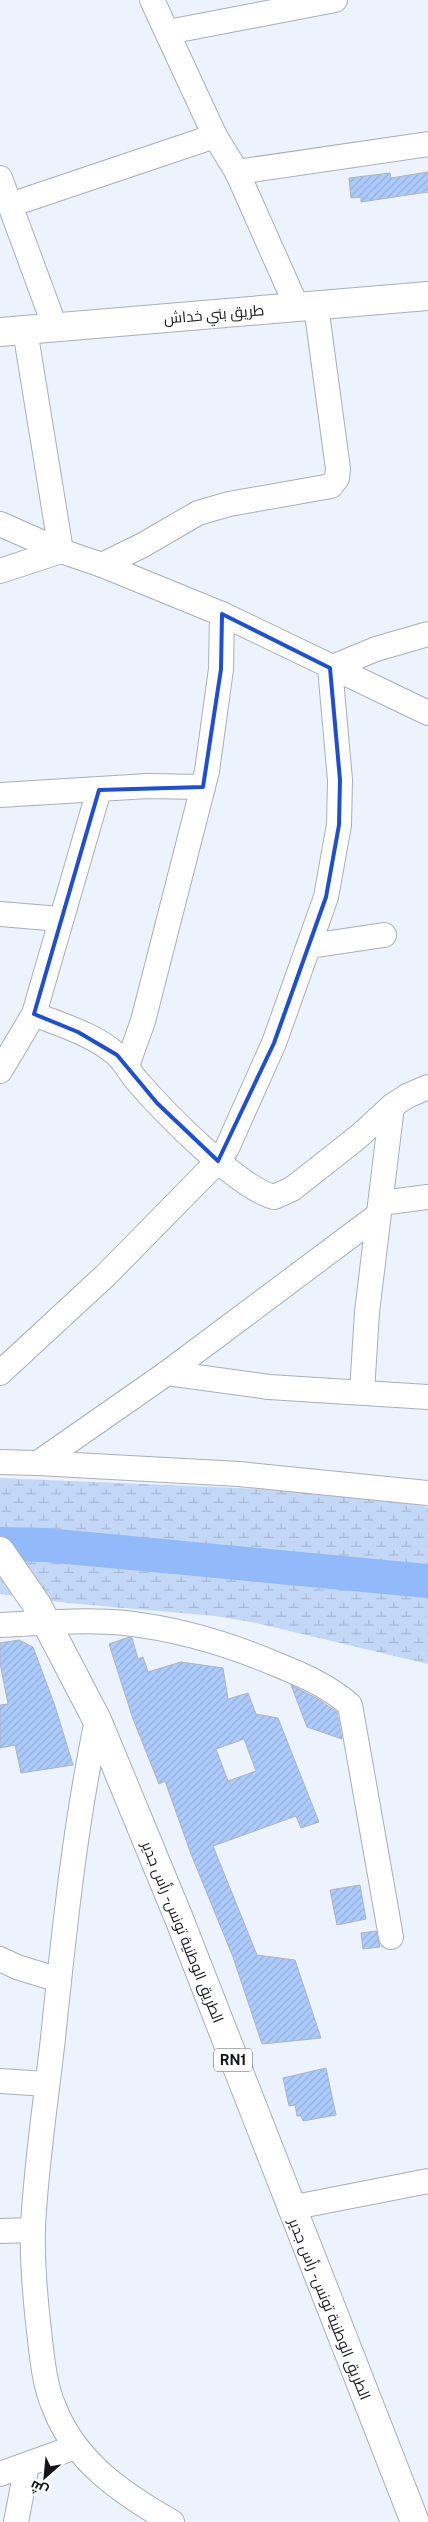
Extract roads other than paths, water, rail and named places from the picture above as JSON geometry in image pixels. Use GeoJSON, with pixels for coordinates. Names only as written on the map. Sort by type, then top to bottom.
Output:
{"type":"FeatureCollection","features":[{"type":"Feature","properties":{"kind":"main road","name":"طريق بني خداش"},"geometry":{"type":"LineString","coordinates":[[13,331],[428,296]]}},
{"type":"Feature","properties":{"kind":"main road","name":"الطريق الوطنية تونس - رأس جدير"},"geometry":{"type":"LineString","coordinates":[[0,1551],[42,1614],[97,1720],[178,1916],[290,2208],[417,2512]]}},
{"type":"Feature","properties":{"kind":"street"},"geometry":{"type":"LineString","coordinates":[[102,564],[143,545],[198,513],[229,504],[331,486],[337,478],[338,469],[307,306],[237,172],[215,136],[152,0]]}},
{"type":"Feature","properties":{"kind":"street"},"geometry":{"type":"LineString","coordinates":[[168,32],[335,0]]}},
{"type":"Feature","properties":{"kind":"street"},"geometry":{"type":"LineString","coordinates":[[10,205],[215,136]]}},
{"type":"Feature","properties":{"kind":"street"},"geometry":{"type":"LineString","coordinates":[[237,172],[428,144]]}},
{"type":"Feature","properties":{"kind":"street"},"geometry":{"type":"LineString","coordinates":[[0,178],[55,327]]}},
{"type":"Feature","properties":{"kind":"street"},"geometry":{"type":"LineString","coordinates":[[13,331],[61,551]]}},
{"type":"Feature","properties":{"kind":"street"},"geometry":{"type":"LineString","coordinates":[[0,524],[61,551],[102,564],[222,614],[330,668],[428,713]]}},
{"type":"Feature","properties":{"kind":"street"},"geometry":{"type":"LineString","coordinates":[[0,571],[61,551]]}},
{"type":"Feature","properties":{"kind":"street"},"geometry":{"type":"LineString","coordinates":[[127,1066],[143,1020],[203,787],[221,669],[222,614]]}},
{"type":"Feature","properties":{"kind":"street"},"geometry":{"type":"LineString","coordinates":[[330,668],[376,649],[428,634]]}},
{"type":"Feature","properties":{"kind":"street"},"geometry":{"type":"LineString","coordinates":[[0,1373],[106,1275],[218,1161],[244,1112],[274,1043],[326,897],[339,825],[339,745],[330,668]]}},
{"type":"Feature","properties":{"kind":"street"},"geometry":{"type":"LineString","coordinates":[[0,795],[148,786],[203,787]]}},
{"type":"Feature","properties":{"kind":"street"},"geometry":{"type":"LineString","coordinates":[[0,1071],[34,1014],[99,790]]}},
{"type":"Feature","properties":{"kind":"street"},"geometry":{"type":"LineString","coordinates":[[0,914],[60,920]]}},
{"type":"Feature","properties":{"kind":"street"},"geometry":{"type":"LineString","coordinates":[[310,946],[384,935]]}},
{"type":"Feature","properties":{"kind":"street"},"geometry":{"type":"LineString","coordinates":[[34,1014],[102,1044],[127,1066],[157,1103],[218,1161],[259,1192],[274,1197],[281,1196],[332,1158],[392,1106],[407,1096],[428,1087]]}},
{"type":"Feature","properties":{"kind":"street"},"geometry":{"type":"LineString","coordinates":[[362,1392],[379,1209],[392,1106]]}},
{"type":"Feature","properties":{"kind":"street"},"geometry":{"type":"LineString","coordinates":[[38,1464],[167,1373],[379,1209],[428,1197]]}},
{"type":"Feature","properties":{"kind":"street"},"geometry":{"type":"LineString","coordinates":[[167,1373],[224,1382],[428,1397]]}},
{"type":"Feature","properties":{"kind":"street"},"geometry":{"type":"LineString","coordinates":[[0,1462],[239,1474],[428,1494]]}},
{"type":"Feature","properties":{"kind":"street"},"geometry":{"type":"LineString","coordinates":[[0,1624],[42,1614],[124,1623],[191,1634],[257,1656],[319,1682],[337,1694],[350,1706],[391,1937]]}},
{"type":"Feature","properties":{"kind":"street"},"geometry":{"type":"LineString","coordinates":[[97,1720],[84,1785],[46,2084],[33,2230],[36,2301],[43,2363],[54,2407],[75,2446],[99,2472],[128,2496],[172,2522]]}},
{"type":"Feature","properties":{"kind":"street"},"geometry":{"type":"LineString","coordinates":[[0,1959],[17,1967],[59,1980]]}},
{"type":"Feature","properties":{"kind":"street"},"geometry":{"type":"LineString","coordinates":[[0,2081],[46,2084]]}},
{"type":"Feature","properties":{"kind":"street"},"geometry":{"type":"LineString","coordinates":[[290,2208],[428,2180]]}},
{"type":"Feature","properties":{"kind":"street"},"geometry":{"type":"LineString","coordinates":[[0,2231],[33,2230]]}},
{"type":"Feature","properties":{"kind":"street"},"geometry":{"type":"LineString","coordinates":[[0,2474],[75,2446]]}},
{"type":"Feature","properties":{"kind":"street"},"geometry":{"type":"LineString","coordinates":[[16,2522],[27,2465]]}},
{"type":"Feature","properties":{"kind":"waterway"},"geometry":{"type":"LineString","coordinates":[[0,1544],[46,1545],[428,1581]]}}]}
